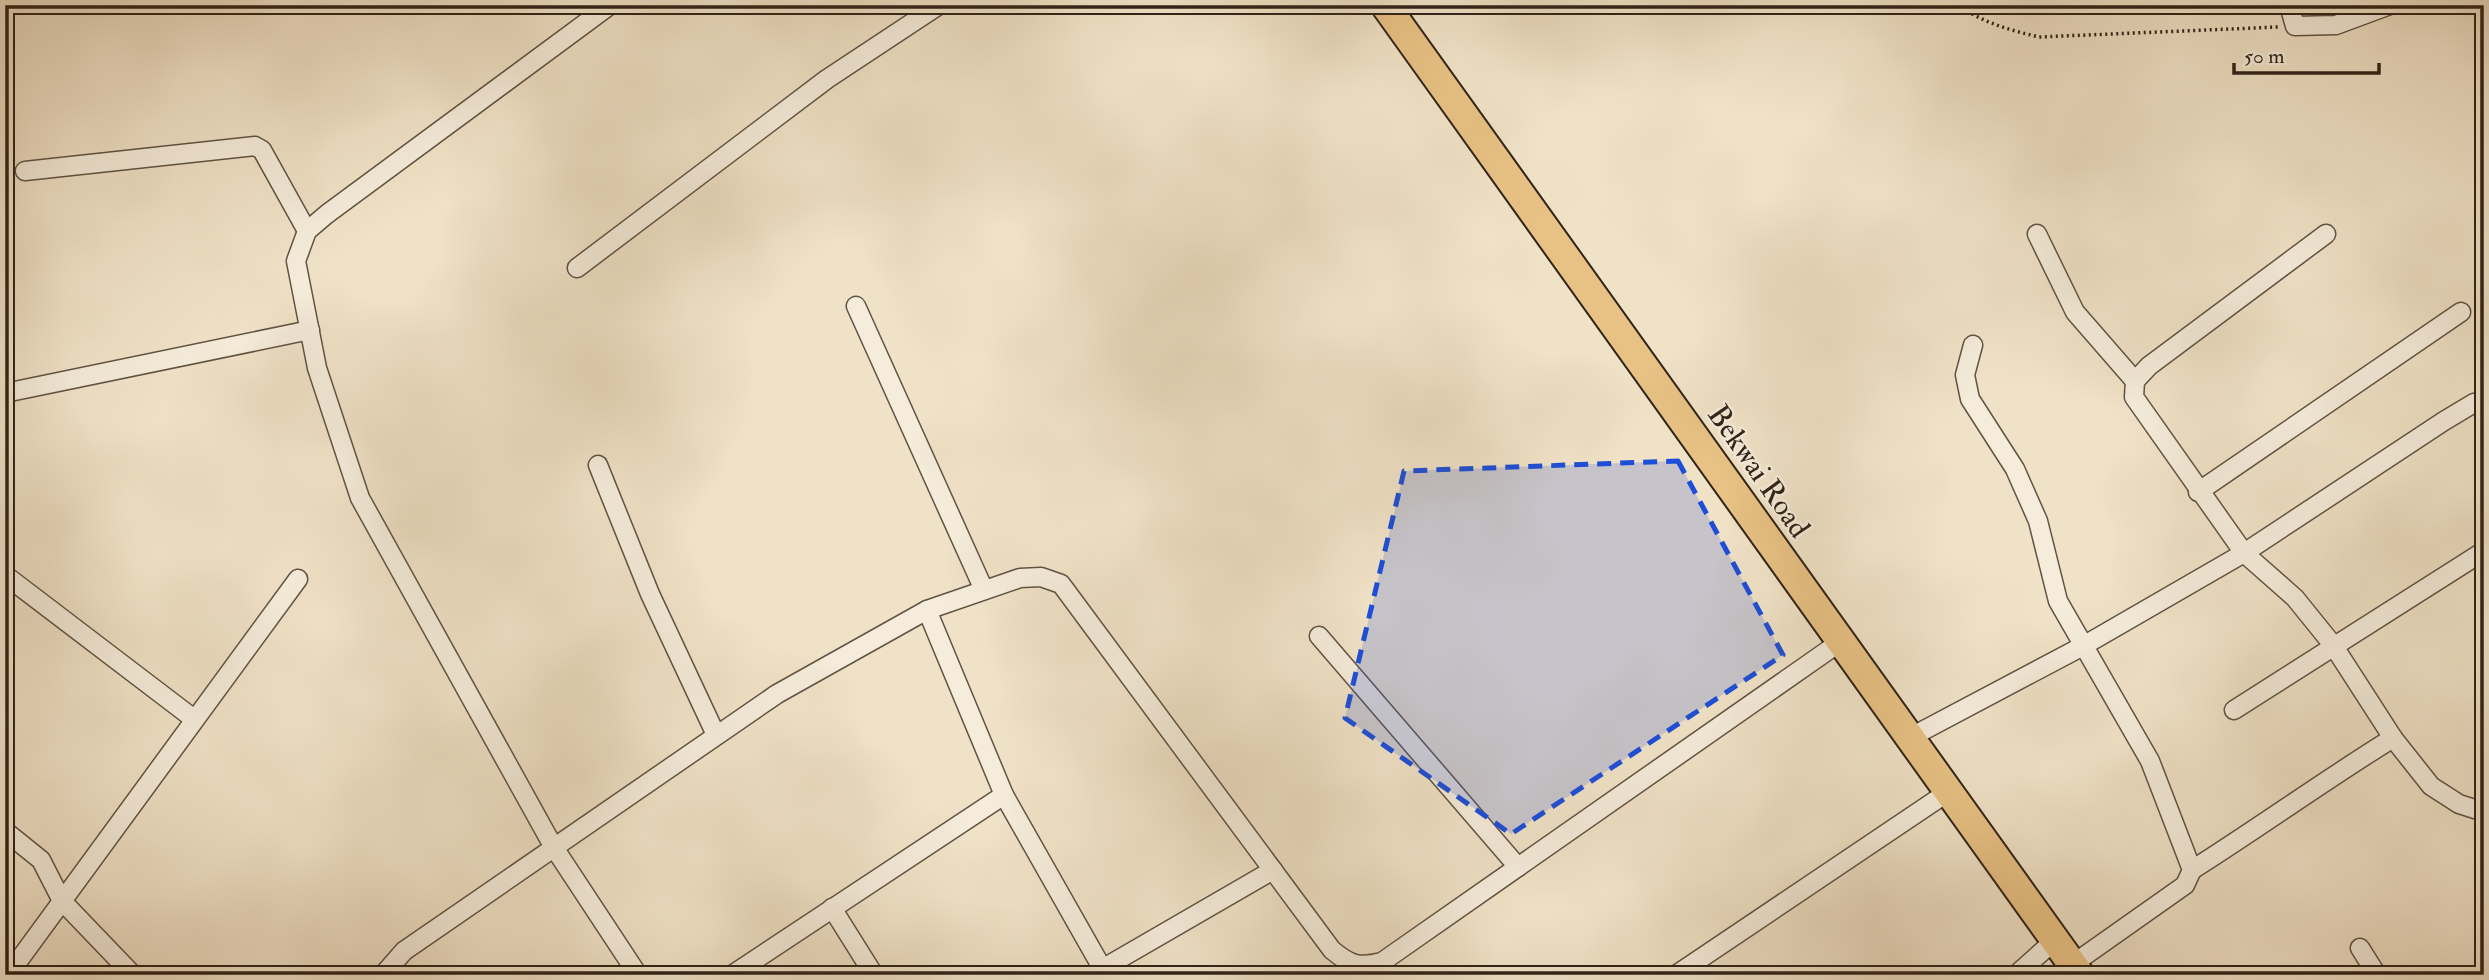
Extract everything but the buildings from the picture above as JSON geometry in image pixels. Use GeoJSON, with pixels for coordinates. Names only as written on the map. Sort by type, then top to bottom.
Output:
{"type":"FeatureCollection","features":[{"type":"Feature","properties":{"kind":"highway","name":"Bekwai Road"},"geometry":{"type":"LineString","coordinates":[[1385,5],[2076,970]]}},
{"type":"Feature","properties":{"kind":"street"},"geometry":{"type":"LineString","coordinates":[[610,5],[307,231],[296,261],[320,378],[360,498],[553,846],[638,975]]}},
{"type":"Feature","properties":{"kind":"street"},"geometry":{"type":"LineString","coordinates":[[578,268],[827,79],[939,5]]}},
{"type":"Feature","properties":{"kind":"street"},"geometry":{"type":"LineString","coordinates":[[2289,5],[2295,26],[2336,24],[2390,5]]}},
{"type":"Feature","properties":{"kind":"street"},"geometry":{"type":"LineString","coordinates":[[25,171],[255,146],[262,150],[307,231]]}},
{"type":"Feature","properties":{"kind":"street"},"geometry":{"type":"LineString","coordinates":[[2037,234],[2075,312],[2134,381],[2134,397],[2198,492],[2244,553],[2295,598],[2333,645],[2393,738],[2431,786],[2459,804],[2484,812]]}},
{"type":"Feature","properties":{"kind":"street"},"geometry":{"type":"LineString","coordinates":[[2134,381],[2149,366],[2326,234]]}},
{"type":"Feature","properties":{"kind":"street"},"geometry":{"type":"LineString","coordinates":[[856,306],[984,590]]}},
{"type":"Feature","properties":{"kind":"street"},"geometry":{"type":"LineString","coordinates":[[2198,492],[2460,312]]}},
{"type":"Feature","properties":{"kind":"street"},"geometry":{"type":"LineString","coordinates":[[5,393],[310,330]]}},
{"type":"Feature","properties":{"kind":"street"},"geometry":{"type":"LineString","coordinates":[[1973,345],[1965,375],[1970,399],[2015,470],[2038,521],[2058,601],[2150,761],[2192,870]]}},
{"type":"Feature","properties":{"kind":"street"},"geometry":{"type":"LineString","coordinates":[[1911,737],[2083,646],[2244,553],[2444,421],[2474,403],[2484,402]]}},
{"type":"Feature","properties":{"kind":"street"},"geometry":{"type":"LineString","coordinates":[[598,465],[650,594],[716,735]]}},
{"type":"Feature","properties":{"kind":"street"},"geometry":{"type":"LineString","coordinates":[[2234,710],[2484,551]]}},
{"type":"Feature","properties":{"kind":"street"},"geometry":{"type":"LineString","coordinates":[[5,575],[194,719]]}},
{"type":"Feature","properties":{"kind":"street"},"geometry":{"type":"LineString","coordinates":[[383,975],[404,951],[553,846],[778,694],[927,610],[1020,578],[1041,577],[1061,584],[1332,950],[1346,962],[1362,968],[1382,962],[1840,642]]}},
{"type":"Feature","properties":{"kind":"street"},"geometry":{"type":"LineString","coordinates":[[8,975],[298,579]]}},
{"type":"Feature","properties":{"kind":"street"},"geometry":{"type":"LineString","coordinates":[[927,610],[1004,795],[1104,972],[1273,870]]}},
{"type":"Feature","properties":{"kind":"street"},"geometry":{"type":"LineString","coordinates":[[1319,636],[1518,867]]}},
{"type":"Feature","properties":{"kind":"street"},"geometry":{"type":"LineString","coordinates":[[2076,970],[2185,885],[2192,870],[2272,820],[2325,780],[2393,738]]}},
{"type":"Feature","properties":{"kind":"street"},"geometry":{"type":"LineString","coordinates":[[1676,975],[1948,792]]}},
{"type":"Feature","properties":{"kind":"street"},"geometry":{"type":"LineString","coordinates":[[732,975],[1004,795]]}},
{"type":"Feature","properties":{"kind":"street"},"geometry":{"type":"LineString","coordinates":[[5,831],[41,860],[62,901],[133,975]]}},
{"type":"Feature","properties":{"kind":"street"},"geometry":{"type":"LineString","coordinates":[[832,908],[874,975]]}},
{"type":"Feature","properties":{"kind":"street"},"geometry":{"type":"LineString","coordinates":[[2016,975],[2055,940]]}},
{"type":"Feature","properties":{"kind":"street"},"geometry":{"type":"LineString","coordinates":[[2360,948],[2377,975]]}},
{"type":"Feature","properties":{"kind":"path"},"geometry":{"type":"LineString","coordinates":[[1958,5],[1971,15],[2002,28],[2039,37],[2295,26]]}},
{"type":"Feature","properties":{"kind":"highlighted area"},"geometry":{"type":"Polygon","coordinates":[[[1678,461],[1783,655],[1511,834],[1345,718],[1404,471],[1678,461]]]}}]}
